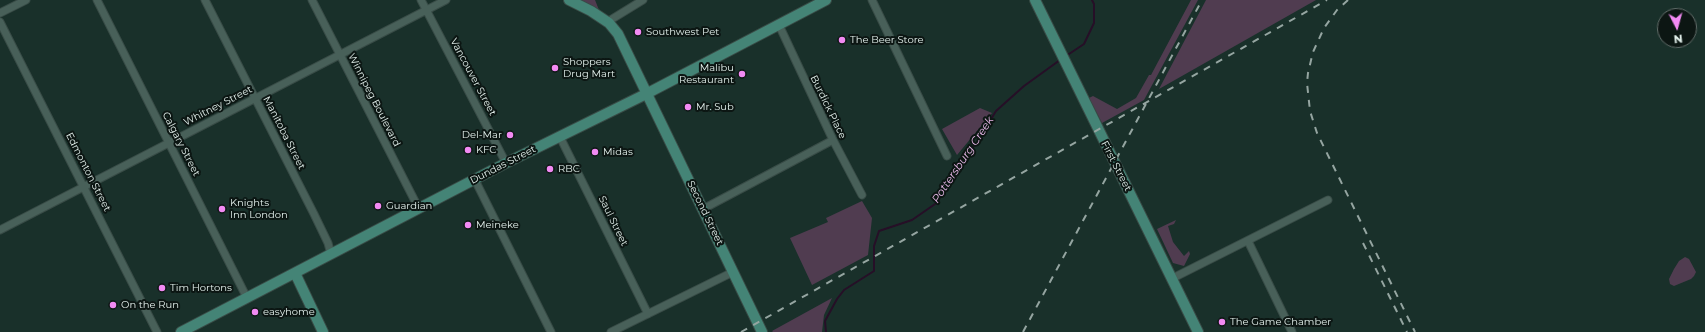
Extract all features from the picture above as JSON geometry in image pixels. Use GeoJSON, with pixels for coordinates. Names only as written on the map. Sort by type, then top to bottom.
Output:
{"type":"FeatureCollection","features":[{"type":"Feature","properties":{"kind":"street"},"geometry":{"type":"LineString","coordinates":[[0,13],[26,0]]}},
{"type":"Feature","properties":{"kind":"street","name":"Calgary Street"},"geometry":{"type":"LineString","coordinates":[[97,0],[248,298]]}},
{"type":"Feature","properties":{"kind":"street","name":"Manitoba Street"},"geometry":{"type":"LineString","coordinates":[[205,0],[314,214],[328,243],[331,254]]}},
{"type":"Feature","properties":{"kind":"street","name":"Winnipeg Boulevard"},"geometry":{"type":"LineString","coordinates":[[312,0],[419,209]]}},
{"type":"Feature","properties":{"kind":"street","name":"Vancouver Street"},"geometry":{"type":"LineString","coordinates":[[421,0],[506,164]]}},
{"type":"Feature","properties":{"kind":"street","name":"Whitney Street"},"geometry":{"type":"LineString","coordinates":[[0,230],[446,0]]}},
{"type":"Feature","properties":{"kind":"street"},"geometry":{"type":"LineString","coordinates":[[569,0],[591,11],[609,23],[612,19],[642,0]]}},
{"type":"Feature","properties":{"kind":"street","name":"Dundas Street"},"geometry":{"type":"LineString","coordinates":[[181,332],[826,0]]}},
{"type":"Feature","properties":{"kind":"street"},"geometry":{"type":"LineString","coordinates":[[872,0],[947,156]]}},
{"type":"Feature","properties":{"kind":"street","name":"First Street"},"geometry":{"type":"LineString","coordinates":[[1036,0],[1108,150],[1173,278],[1198,332]]}},
{"type":"Feature","properties":{"kind":"street","name":"Edmonton Street"},"geometry":{"type":"LineString","coordinates":[[0,22],[157,332]]}},
{"type":"Feature","properties":{"kind":"street","name":"Second Street"},"geometry":{"type":"LineString","coordinates":[[609,23],[618,34],[762,332]]}},
{"type":"Feature","properties":{"kind":"street","name":"Burdick Place"},"geometry":{"type":"LineString","coordinates":[[779,25],[833,140],[862,196]]}},
{"type":"Feature","properties":{"kind":"street","name":"Saul Street"},"geometry":{"type":"LineString","coordinates":[[560,137],[648,314]]}},
{"type":"Feature","properties":{"kind":"street"},"geometry":{"type":"LineString","coordinates":[[703,210],[833,140]]}},
{"type":"Feature","properties":{"kind":"street"},"geometry":{"type":"LineString","coordinates":[[475,180],[551,332]]}},
{"type":"Feature","properties":{"kind":"street"},"geometry":{"type":"LineString","coordinates":[[1173,278],[1328,200]]}},
{"type":"Feature","properties":{"kind":"street"},"geometry":{"type":"LineString","coordinates":[[1248,241],[1292,332]]}},
{"type":"Feature","properties":{"kind":"street"},"geometry":{"type":"LineString","coordinates":[[611,332],[732,272]]}},
{"type":"Feature","properties":{"kind":"street"},"geometry":{"type":"LineString","coordinates":[[295,273],[323,332]]}},
{"type":"Feature","properties":{"kind":"shaded area"},"geometry":{"type":"Polygon","coordinates":[[[580,0],[595,0],[599,10],[580,0]]]}},
{"type":"Feature","properties":{"kind":"shaded area"},"geometry":{"type":"Polygon","coordinates":[[[1191,0],[1198,0],[1144,100],[1102,123],[1089,98],[1093,96],[1117,109],[1136,98],[1149,75],[1151,75],[1191,0]]]}},
{"type":"Feature","properties":{"kind":"shaded area"},"geometry":{"type":"Polygon","coordinates":[[[1206,0],[1316,0],[1159,89],[1206,0]]]}},
{"type":"Feature","properties":{"kind":"shaded area"},"geometry":{"type":"Polygon","coordinates":[[[980,108],[992,113],[957,155],[942,129],[980,108]]]}},
{"type":"Feature","properties":{"kind":"shaded area"},"geometry":{"type":"Polygon","coordinates":[[[862,201],[872,218],[868,255],[812,285],[790,238],[828,222],[826,218],[862,201]]]}},
{"type":"Feature","properties":{"kind":"shaded area"},"geometry":{"type":"Polygon","coordinates":[[[1176,220],[1174,224],[1168,226],[1173,242],[1184,256],[1189,251],[1190,254],[1184,266],[1173,263],[1157,229],[1176,220]]]}},
{"type":"Feature","properties":{"kind":"shaded area"},"geometry":{"type":"Polygon","coordinates":[[[1685,257],[1689,259],[1696,272],[1691,279],[1674,286],[1670,284],[1669,279],[1679,261],[1685,257]]]}},
{"type":"Feature","properties":{"kind":"shaded area"},"geometry":{"type":"Polygon","coordinates":[[[832,298],[824,315],[822,332],[772,331],[832,298]]]}},
{"type":"Feature","properties":{"kind":"waterway","name":"Pottersburg Creek"},"geometry":{"type":"LineString","coordinates":[[1066,56],[1084,44],[1094,23],[1094,4],[1092,0]]}},
{"type":"Feature","properties":{"kind":"waterway","name":"Pottersburg Creek"},"geometry":{"type":"LineString","coordinates":[[826,332],[825,321],[837,299],[844,290],[874,271],[874,246],[879,231],[912,220],[938,202],[946,182],[977,142],[996,111],[1024,86],[1060,60]]}},
{"type":"Feature","properties":{"kind":"railway"},"geometry":{"type":"LineString","coordinates":[[1023,332],[1202,0]]}},
{"type":"Feature","properties":{"kind":"railway"},"geometry":{"type":"LineString","coordinates":[[741,332],[1327,0]]}},
{"type":"Feature","properties":{"kind":"railway"},"geometry":{"type":"LineString","coordinates":[[1348,0],[1337,10],[1324,28],[1313,52],[1307,83],[1310,111],[1317,133],[1415,332]]}},
{"type":"Feature","properties":{"kind":"railway"},"geometry":{"type":"LineString","coordinates":[[1363,243],[1407,332]]}},
{"type":"Feature","properties":{"kind":"place","name":"Southwest Pet"},"geometry":{"type":"Point","coordinates":[638,32]}},
{"type":"Feature","properties":{"kind":"place","name":"The Beer Store"},"geometry":{"type":"Point","coordinates":[842,40]}},
{"type":"Feature","properties":{"kind":"place","name":"Shoppers Drug Mart"},"geometry":{"type":"Point","coordinates":[555,68]}},
{"type":"Feature","properties":{"kind":"place","name":"Malibu Restaurant"},"geometry":{"type":"Point","coordinates":[742,74]}},
{"type":"Feature","properties":{"kind":"place","name":"Mr. Sub"},"geometry":{"type":"Point","coordinates":[688,107]}},
{"type":"Feature","properties":{"kind":"place","name":"Del-Mar"},"geometry":{"type":"Point","coordinates":[510,135]}},
{"type":"Feature","properties":{"kind":"place","name":"KFC"},"geometry":{"type":"Point","coordinates":[468,150]}},
{"type":"Feature","properties":{"kind":"place","name":"Midas"},"geometry":{"type":"Point","coordinates":[595,152]}},
{"type":"Feature","properties":{"kind":"place","name":"RBC"},"geometry":{"type":"Point","coordinates":[550,169]}},
{"type":"Feature","properties":{"kind":"place","name":"Guardian"},"geometry":{"type":"Point","coordinates":[378,206]}},
{"type":"Feature","properties":{"kind":"place","name":"Knights Inn London"},"geometry":{"type":"Point","coordinates":[222,209]}},
{"type":"Feature","properties":{"kind":"place","name":"Meineke"},"geometry":{"type":"Point","coordinates":[468,225]}},
{"type":"Feature","properties":{"kind":"place","name":"Tim Hortons"},"geometry":{"type":"Point","coordinates":[162,288]}},
{"type":"Feature","properties":{"kind":"place","name":"On the Run"},"geometry":{"type":"Point","coordinates":[113,305]}},
{"type":"Feature","properties":{"kind":"place","name":"easyhome"},"geometry":{"type":"Point","coordinates":[255,312]}},
{"type":"Feature","properties":{"kind":"place","name":"The Game Chamber"},"geometry":{"type":"Point","coordinates":[1222,322]}}]}
